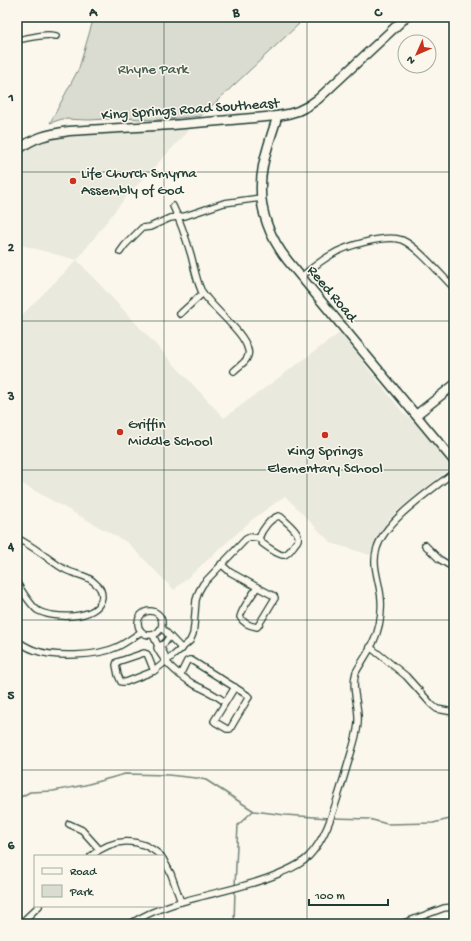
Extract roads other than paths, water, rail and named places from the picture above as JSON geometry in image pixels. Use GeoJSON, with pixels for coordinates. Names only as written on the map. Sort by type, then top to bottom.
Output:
{"type":"FeatureCollection","features":[{"type":"Feature","properties":{"kind":"street","name":"King Springs Road Southeast"},"geometry":{"type":"LineString","coordinates":[[17,150],[37,138],[54,133],[86,129],[172,125],[276,116],[298,111],[314,102],[405,17]]}},
{"type":"Feature","properties":{"kind":"street"},"geometry":{"type":"LineString","coordinates":[[17,40],[44,35],[56,36]]}},
{"type":"Feature","properties":{"kind":"street"},"geometry":{"type":"LineString","coordinates":[[17,60],[17,78]]}},
{"type":"Feature","properties":{"kind":"street","name":"Reed Road"},"geometry":{"type":"LineString","coordinates":[[276,116],[276,121],[263,168],[261,198],[264,216],[272,236],[281,252],[301,277],[454,461]]}},
{"type":"Feature","properties":{"kind":"street"},"geometry":{"type":"LineString","coordinates":[[120,252],[142,228],[150,227],[170,218],[224,204],[261,198]]}},
{"type":"Feature","properties":{"kind":"street"},"geometry":{"type":"LineString","coordinates":[[173,206],[190,252],[197,280],[203,293],[218,312],[238,331],[247,345],[249,351],[247,360],[234,371]]}},
{"type":"Feature","properties":{"kind":"street"},"geometry":{"type":"LineString","coordinates":[[301,277],[318,263],[335,252],[372,240],[392,239],[401,240],[412,246],[454,288]]}},
{"type":"Feature","properties":{"kind":"street"},"geometry":{"type":"LineString","coordinates":[[180,314],[203,293]]}},
{"type":"Feature","properties":{"kind":"street"},"geometry":{"type":"LineString","coordinates":[[416,415],[454,385]]}},
{"type":"Feature","properties":{"kind":"street"},"geometry":{"type":"LineString","coordinates":[[130,924],[151,913],[181,902],[254,883],[273,876],[288,870],[310,856],[328,824],[352,749],[358,725],[358,710],[354,691],[354,678],[375,638],[381,607],[380,591],[374,561],[375,553],[379,543],[399,516],[454,472]]}},
{"type":"Feature","properties":{"kind":"street"},"geometry":{"type":"LineString","coordinates":[[154,671],[147,654],[144,653],[118,662],[116,665],[119,678],[123,682],[154,671],[182,649],[190,641],[193,634],[195,605],[199,591],[203,584],[246,539],[250,537],[259,538],[261,542],[279,554],[286,555],[292,549],[298,538],[296,531],[279,516],[272,520],[264,529],[259,538]]}},
{"type":"Feature","properties":{"kind":"street"},"geometry":{"type":"LineString","coordinates":[[17,538],[66,570],[93,580],[99,587],[102,596],[99,604],[93,610],[76,616],[61,616],[44,613],[37,609],[25,596],[17,583]]}},
{"type":"Feature","properties":{"kind":"street"},"geometry":{"type":"LineString","coordinates":[[425,544],[439,559],[454,568]]}},
{"type":"Feature","properties":{"kind":"street"},"geometry":{"type":"LineString","coordinates":[[221,564],[230,572],[274,596],[275,598],[256,627],[248,624],[240,617],[242,610],[256,587]]}},
{"type":"Feature","properties":{"kind":"street"},"geometry":{"type":"LineString","coordinates":[[146,611],[155,612],[161,616],[162,628],[158,633],[150,636],[145,635],[138,628],[138,618],[146,611]]}},
{"type":"Feature","properties":{"kind":"street"},"geometry":{"type":"LineString","coordinates":[[162,628],[182,649]]}},
{"type":"Feature","properties":{"kind":"street"},"geometry":{"type":"LineString","coordinates":[[17,641],[33,650],[42,652],[62,655],[93,653],[116,647],[141,632]]}},
{"type":"Feature","properties":{"kind":"street"},"geometry":{"type":"LineString","coordinates":[[153,635],[158,646],[166,656],[166,661],[180,675],[226,702]]}},
{"type":"Feature","properties":{"kind":"street"},"geometry":{"type":"LineString","coordinates":[[158,646],[163,645],[170,636]]}},
{"type":"Feature","properties":{"kind":"street"},"geometry":{"type":"LineString","coordinates":[[370,647],[406,676],[437,709],[453,712]]}},
{"type":"Feature","properties":{"kind":"street"},"geometry":{"type":"LineString","coordinates":[[180,675],[187,661],[191,660],[235,687],[248,695],[229,729],[224,728],[214,721],[235,687]]}},
{"type":"Feature","properties":{"kind":"street"},"geometry":{"type":"LineString","coordinates":[[69,824],[82,830],[99,849]]}},
{"type":"Feature","properties":{"kind":"street"},"geometry":{"type":"LineString","coordinates":[[92,855],[99,849],[120,842],[137,842],[147,846],[160,855]]}},
{"type":"Feature","properties":{"kind":"street"},"geometry":{"type":"LineString","coordinates":[[164,861],[171,874],[181,902]]}},
{"type":"Feature","properties":{"kind":"street"},"geometry":{"type":"LineString","coordinates":[[20,924],[38,907]]}},
{"type":"Feature","properties":{"kind":"street"},"geometry":{"type":"LineString","coordinates":[[401,924],[444,908],[454,907]]}},
{"type":"Feature","properties":{"kind":"waterway"},"geometry":{"type":"LineString","coordinates":[[17,799],[30,792],[53,791],[85,785],[125,774],[168,775],[206,780],[254,811],[329,818]]}},
{"type":"Feature","properties":{"kind":"waterway"},"geometry":{"type":"LineString","coordinates":[[235,886],[238,825],[253,811]]}},
{"type":"Feature","properties":{"kind":"waterway"},"geometry":{"type":"LineString","coordinates":[[333,818],[369,819],[387,824],[433,823],[454,818]]}},
{"type":"Feature","properties":{"kind":"waterway"},"geometry":{"type":"LineString","coordinates":[[234,924],[235,890]]}},
{"type":"Feature","properties":{"kind":"place","name":"Life Church Smyrna Assembly of God"},"geometry":{"type":"Point","coordinates":[73,181]}},
{"type":"Feature","properties":{"kind":"place","name":"Griffin Middle School"},"geometry":{"type":"Point","coordinates":[120,432]}},
{"type":"Feature","properties":{"kind":"place","name":"King Springs Elementary School"},"geometry":{"type":"Point","coordinates":[325,435]}},
{"type":"Feature","properties":{"kind":"park label","name":"Rhyne Park"},"geometry":{"type":"Point","coordinates":[153,68]}}]}
